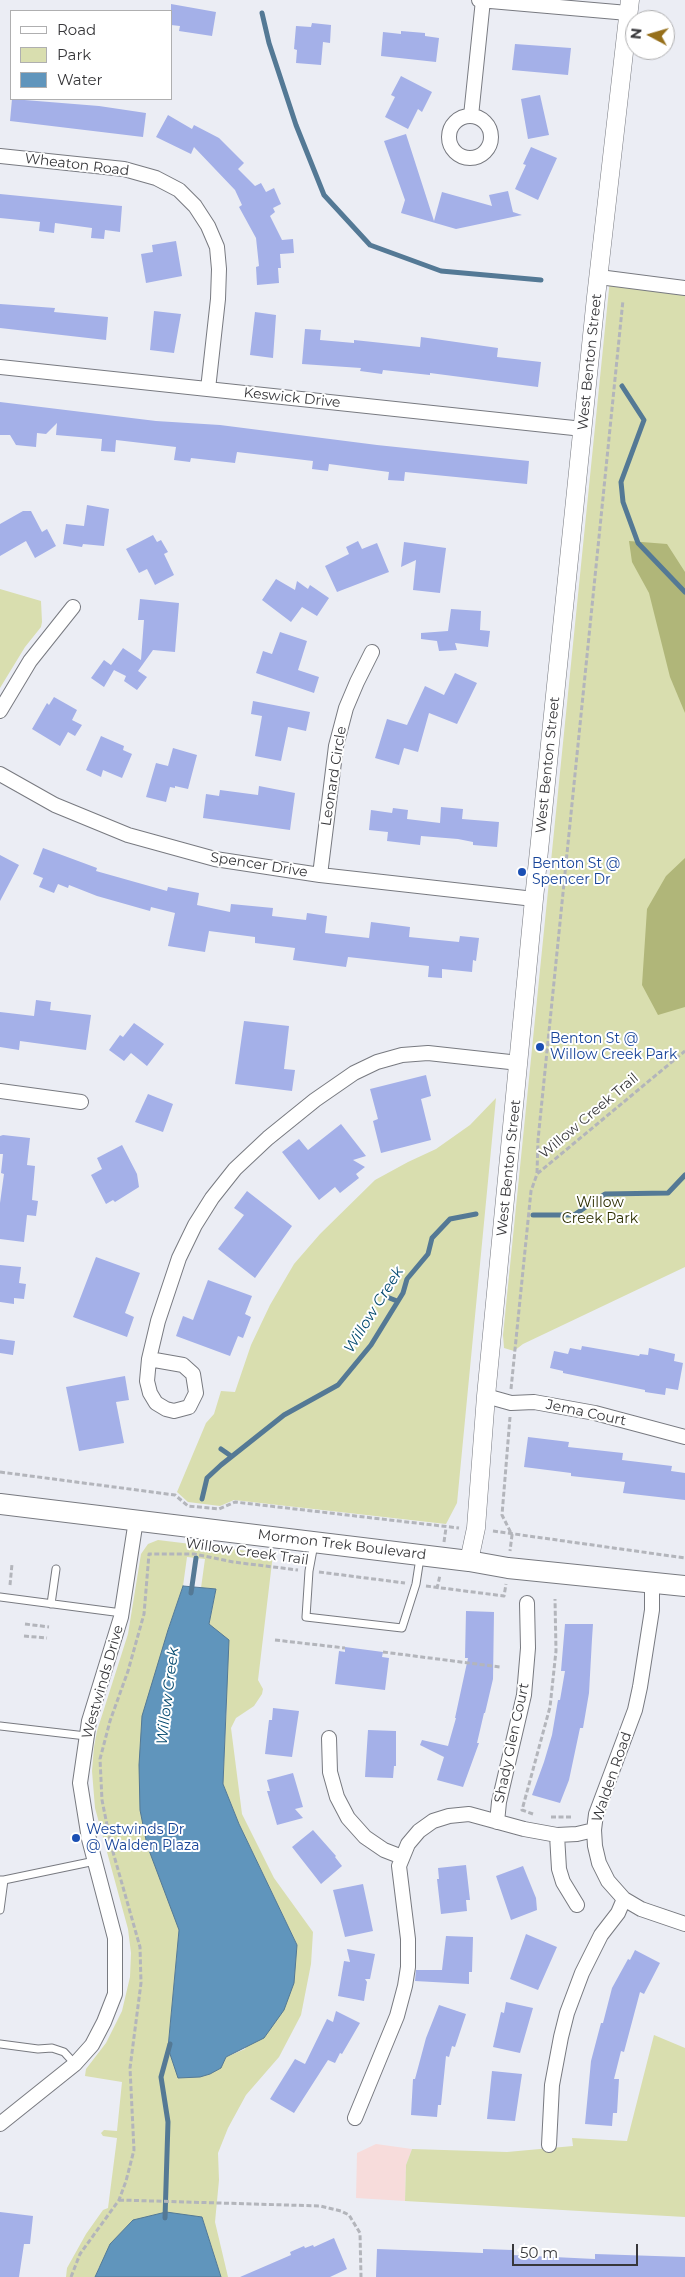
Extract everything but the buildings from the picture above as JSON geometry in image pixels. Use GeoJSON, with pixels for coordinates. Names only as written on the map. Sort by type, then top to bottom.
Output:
{"type":"FeatureCollection","features":[{"type":"Feature","properties":{"kind":"main road","name":"Mormon Trek Boulevard"},"geometry":{"type":"LineString","coordinates":[[0,1504],[469,1561],[508,1568],[685,1586]]}},
{"type":"Feature","properties":{"kind":"street"},"geometry":{"type":"LineString","coordinates":[[479,0],[629,7]]}},
{"type":"Feature","properties":{"kind":"street"},"geometry":{"type":"LineString","coordinates":[[471,116],[483,0]]}},
{"type":"Feature","properties":{"kind":"street","name":"West Benton Street"},"geometry":{"type":"LineString","coordinates":[[469,1561],[476,1528],[486,1396],[534,899],[629,7]]}},
{"type":"Feature","properties":{"kind":"street","name":"Wheaton Road"},"geometry":{"type":"LineString","coordinates":[[0,156],[124,169],[156,178],[179,190],[195,206],[208,226],[216,247],[219,270],[218,299],[208,389]]}},
{"type":"Feature","properties":{"kind":"street"},"geometry":{"type":"LineString","coordinates":[[599,277],[685,288]]}},
{"type":"Feature","properties":{"kind":"street","name":"Keswick Drive"},"geometry":{"type":"LineString","coordinates":[[0,367],[583,430]]}},
{"type":"Feature","properties":{"kind":"street"},"geometry":{"type":"LineString","coordinates":[[0,711],[30,661],[73,607]]}},
{"type":"Feature","properties":{"kind":"street","name":"Leonard Circle"},"geometry":{"type":"LineString","coordinates":[[320,875],[336,746],[346,708],[372,652]]}},
{"type":"Feature","properties":{"kind":"street","name":"Spencer Drive"},"geometry":{"type":"LineString","coordinates":[[0,774],[55,805],[155,844],[234,863],[320,875],[534,899]]}},
{"type":"Feature","properties":{"kind":"street"},"geometry":{"type":"LineString","coordinates":[[150,1359],[158,1321],[179,1258],[195,1225],[212,1198],[249,1156],[315,1100],[354,1073],[377,1062],[402,1055],[428,1053],[519,1063]]}},
{"type":"Feature","properties":{"kind":"street"},"geometry":{"type":"LineString","coordinates":[[0,1092],[81,1102]]}},
{"type":"Feature","properties":{"kind":"street","name":"Jema Court"},"geometry":{"type":"LineString","coordinates":[[486,1396],[511,1402],[534,1402],[595,1413],[685,1437]]}},
{"type":"Feature","properties":{"kind":"street","name":"Westwinds Drive"},"geometry":{"type":"LineString","coordinates":[[0,2124],[75,2064],[96,2037],[115,1994],[116,1938],[83,1810],[80,1782],[86,1736],[122,1613],[136,1520]]}},
{"type":"Feature","properties":{"kind":"street","name":"Walden Road"},"geometry":{"type":"LineString","coordinates":[[652,1582],[652,1610],[640,1687],[634,1710],[596,1814],[595,1846],[599,1863],[608,1881],[624,1899],[641,1909],[685,1924]]}},
{"type":"Feature","properties":{"kind":"street","name":"Shady Glen Court"},"geometry":{"type":"LineString","coordinates":[[497,1822],[499,1802],[524,1695],[528,1648],[527,1604]]}},
{"type":"Feature","properties":{"kind":"street"},"geometry":{"type":"LineString","coordinates":[[329,1738],[330,1772],[337,1797],[348,1818],[365,1837],[384,1850],[402,1857]]}},
{"type":"Feature","properties":{"kind":"street"},"geometry":{"type":"LineString","coordinates":[[356,2118],[397,2016],[408,1967],[408,1939],[399,1866],[408,1844],[419,1831],[441,1818],[469,1814],[557,1835],[577,1834],[594,1830]]}},
{"type":"Feature","properties":{"kind":"street"},"geometry":{"type":"LineString","coordinates":[[557,1835],[559,1869],[566,1888],[577,1905]]}},
{"type":"Feature","properties":{"kind":"street"},"geometry":{"type":"LineString","coordinates":[[549,2145],[552,2085],[560,2037],[567,2014],[582,1973],[601,1935],[618,1913],[624,1899]]}},
{"type":"Feature","properties":{"kind":"lane"},"geometry":{"type":"LineString","coordinates":[[315,1542],[309,1571],[306,1616],[315,1618],[402,1628],[416,1584],[421,1555]]}},
{"type":"Feature","properties":{"kind":"lane"},"geometry":{"type":"LineString","coordinates":[[51,1604],[56,1570]]}},
{"type":"Feature","properties":{"kind":"lane"},"geometry":{"type":"LineString","coordinates":[[0,1597],[122,1613]]}},
{"type":"Feature","properties":{"kind":"lane"},"geometry":{"type":"LineString","coordinates":[[0,1726],[86,1736]]}},
{"type":"Feature","properties":{"kind":"lane"},"geometry":{"type":"LineString","coordinates":[[0,1910],[2,1880],[95,1860]]}},
{"type":"Feature","properties":{"kind":"lane"},"geometry":{"type":"LineString","coordinates":[[0,2044],[38,2049],[52,2048],[64,2052],[75,2064]]}},
{"type":"Feature","properties":{"kind":"path"},"geometry":{"type":"LineString","coordinates":[[537,1174],[538,1140],[623,300]]}},
{"type":"Feature","properties":{"kind":"path","name":"Willow Creek Trail"},"geometry":{"type":"LineString","coordinates":[[71,2277],[80,2254],[119,2200],[126,2182],[134,2150],[130,2068],[141,1983],[140,1947],[111,1846],[102,1800],[100,1759],[144,1614],[148,1554],[194,1554],[234,1562],[504,1596],[512,1534],[502,1514],[531,1191],[537,1174],[685,1051]]}},
{"type":"Feature","properties":{"kind":"path"},"geometry":{"type":"LineString","coordinates":[[0,1472],[174,1495],[188,1506],[219,1509],[235,1502],[446,1528],[476,1528],[685,1558]]}},
{"type":"Feature","properties":{"kind":"path"},"geometry":{"type":"LineString","coordinates":[[10,1585],[12,1564]]}},
{"type":"Feature","properties":{"kind":"path"},"geometry":{"type":"LineString","coordinates":[[539,1815],[522,1810],[550,1707],[556,1651],[555,1599]]}},
{"type":"Feature","properties":{"kind":"path"},"geometry":{"type":"LineString","coordinates":[[25,1624],[48,1627]]}},
{"type":"Feature","properties":{"kind":"path"},"geometry":{"type":"LineString","coordinates":[[24,1636],[47,1638]]}},
{"type":"Feature","properties":{"kind":"path"},"geometry":{"type":"LineString","coordinates":[[275,1640],[345,1648]]}},
{"type":"Feature","properties":{"kind":"path"},"geometry":{"type":"LineString","coordinates":[[383,1652],[500,1667]]}},
{"type":"Feature","properties":{"kind":"path"},"geometry":{"type":"LineString","coordinates":[[545,1816],[575,1817]]}},
{"type":"Feature","properties":{"kind":"path"},"geometry":{"type":"LineString","coordinates":[[119,2200],[320,2206],[341,2211],[349,2215],[360,2233],[360,2277]]}},
{"type":"Feature","properties":{"kind":"shaded area"},"geometry":{"type":"Polygon","coordinates":[[[376,2144],[412,2149],[406,2165],[405,2201],[356,2198],[357,2153],[376,2144]]]}},
{"type":"Feature","properties":{"kind":"green space","name":"Willow Creek Park"},"geometry":{"type":"Polygon","coordinates":[[[610,279],[685,288],[685,1267],[523,1344],[514,1351],[504,1348],[503,1335],[610,279]]]}},
{"type":"Feature","properties":{"kind":"green space"},"geometry":{"type":"Polygon","coordinates":[[[629,541],[667,544],[685,572],[685,713],[670,677],[649,593],[632,562],[629,541]]]}},
{"type":"Feature","properties":{"kind":"green space"},"geometry":{"type":"Polygon","coordinates":[[[0,589],[41,601],[42,622],[41,627],[25,647],[0,688],[0,589]]]}},
{"type":"Feature","properties":{"kind":"green space"},"geometry":{"type":"Polygon","coordinates":[[[685,858],[685,1007],[658,1015],[642,985],[647,909],[666,876],[685,858]]]}},
{"type":"Feature","properties":{"kind":"green space"},"geometry":{"type":"Polygon","coordinates":[[[496,1098],[457,1503],[446,1524],[234,1500],[220,1506],[188,1502],[177,1492],[206,1423],[214,1414],[221,1391],[235,1392],[251,1345],[270,1305],[294,1264],[320,1234],[375,1180],[436,1149],[470,1125],[496,1098]]]}},
{"type":"Feature","properties":{"kind":"green space"},"geometry":{"type":"Polygon","coordinates":[[[158,1540],[273,1554],[258,1680],[263,1689],[262,1694],[254,1706],[236,1718],[231,1728],[242,1814],[274,1878],[313,1932],[311,1964],[301,2015],[279,2057],[246,2095],[228,2128],[218,2153],[219,2180],[215,2222],[228,2277],[221,2277],[202,2217],[99,2267],[95,2277],[66,2277],[67,2268],[86,2234],[103,2210],[108,2208],[117,2138],[103,2136],[101,2133],[104,2130],[117,2131],[122,2082],[85,2076],[86,2069],[106,2043],[122,2011],[130,1977],[131,1953],[128,1929],[95,1808],[92,1771],[97,1731],[128,1634],[141,1554],[148,1544],[158,1540]],[[187,1557],[183,1586],[168,1630],[179,1930],[168,2048],[226,2057],[245,2049],[297,1945],[239,1824],[223,1784],[227,1700],[209,1624],[216,1590],[201,1588],[205,1559],[187,1557]]]}},
{"type":"Feature","properties":{"kind":"green space"},"geometry":{"type":"Polygon","coordinates":[[[654,2035],[685,2048],[685,2217],[405,2201],[406,2165],[412,2149],[507,2152],[573,2146],[572,2138],[627,2141],[654,2035]]]}},
{"type":"Feature","properties":{"kind":"water"},"geometry":{"type":"Polygon","coordinates":[[[183,1586],[216,1589],[209,1624],[229,1640],[223,1784],[239,1824],[297,1945],[294,1983],[284,2010],[264,2038],[226,2057],[221,2068],[210,2074],[200,2077],[178,2078],[168,2048],[179,1930],[147,1845],[140,1810],[139,1765],[142,1716],[183,1586]]]}},
{"type":"Feature","properties":{"kind":"water"},"geometry":{"type":"Polygon","coordinates":[[[166,2212],[202,2217],[221,2277],[95,2277],[110,2244],[133,2220],[166,2212]]]}},
{"type":"Feature","properties":{"kind":"waterway"},"geometry":{"type":"LineString","coordinates":[[262,13],[269,43],[296,125],[324,195],[370,245],[441,271],[541,280]]}},
{"type":"Feature","properties":{"kind":"waterway"},"geometry":{"type":"LineString","coordinates":[[622,386],[644,420],[621,482],[623,502],[638,543],[685,592]]}},
{"type":"Feature","properties":{"kind":"waterway","name":"Willow Creek"},"geometry":{"type":"LineString","coordinates":[[533,1215],[574,1215],[605,1194],[668,1193],[685,1175]]}},
{"type":"Feature","properties":{"kind":"waterway","name":"Willow Creek"},"geometry":{"type":"LineString","coordinates":[[202,1499],[207,1478],[221,1465],[284,1415],[338,1385],[371,1345],[403,1293],[407,1279],[428,1254],[432,1238],[450,1219],[476,1214]]}},
{"type":"Feature","properties":{"kind":"waterway"},"geometry":{"type":"LineString","coordinates":[[387,1297],[397,1301]]}},
{"type":"Feature","properties":{"kind":"waterway"},"geometry":{"type":"LineString","coordinates":[[221,1449],[231,1456]]}},
{"type":"Feature","properties":{"kind":"waterway","name":"Willow Creek"},"geometry":{"type":"LineString","coordinates":[[191,1593],[196,1558]]}},
{"type":"Feature","properties":{"kind":"waterway","name":"Willow Creek"},"geometry":{"type":"LineString","coordinates":[[165,2218],[168,2122],[161,2077],[170,2044]]}},
{"type":"Feature","properties":{"kind":"place","name":"Benton St @ Spencer Dr"},"geometry":{"type":"Point","coordinates":[522,872]}},
{"type":"Feature","properties":{"kind":"place","name":"Benton St @ Willow Creek Park"},"geometry":{"type":"Point","coordinates":[540,1047]}},
{"type":"Feature","properties":{"kind":"place","name":"Westwinds Dr @ Walden Plaza"},"geometry":{"type":"Point","coordinates":[76,1838]}}]}
